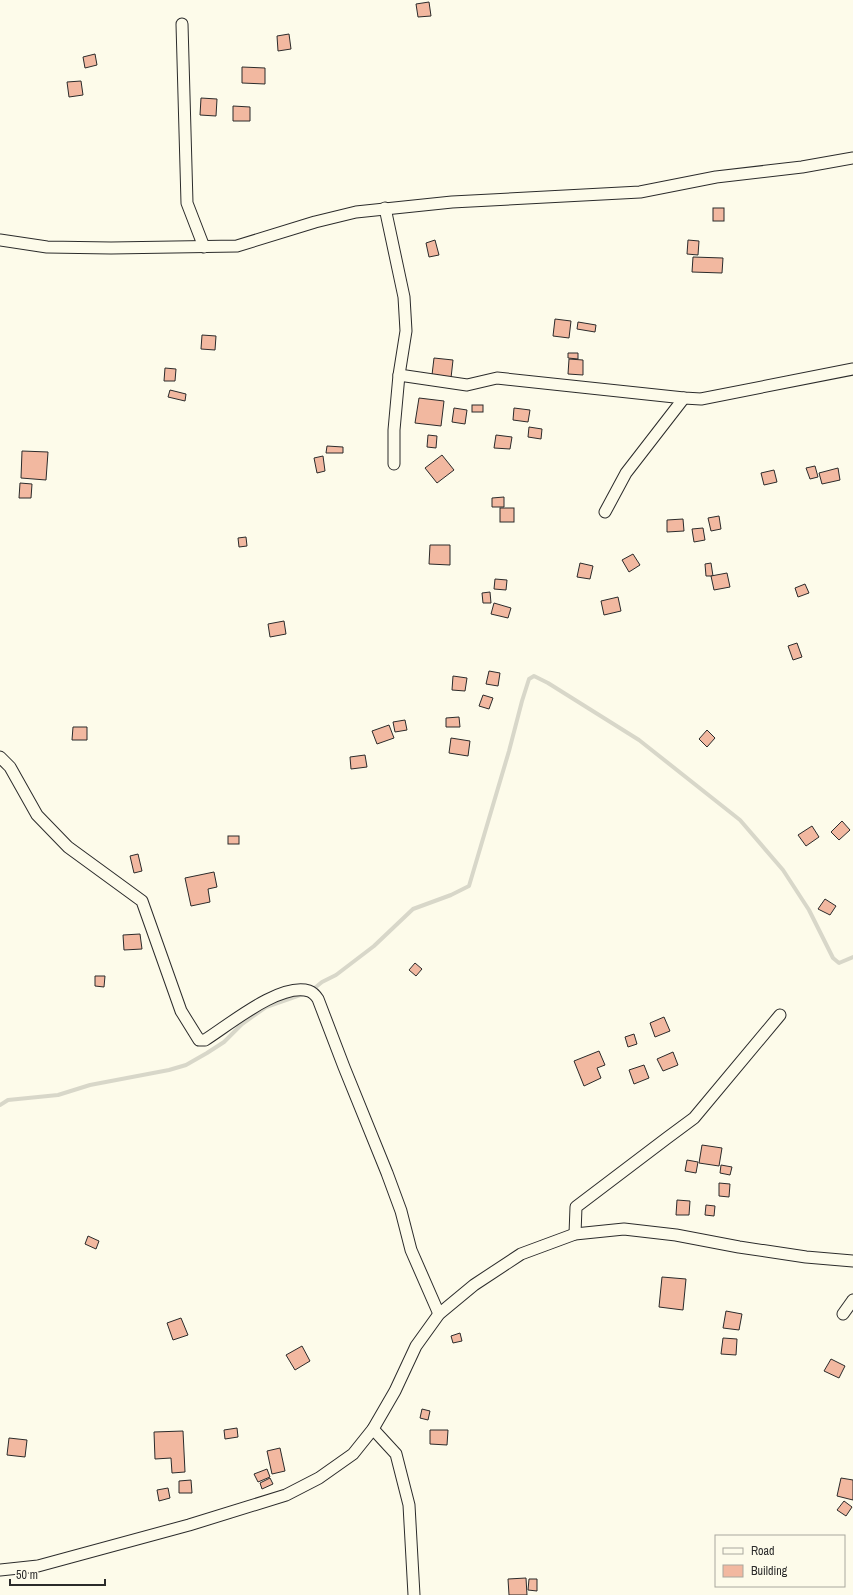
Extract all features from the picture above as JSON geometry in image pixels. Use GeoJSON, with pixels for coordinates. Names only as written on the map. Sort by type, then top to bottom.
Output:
{"type":"FeatureCollection","features":[{"type":"Feature","properties":{"kind":"street"},"geometry":{"type":"LineString","coordinates":[[182,24],[187,203],[204,247]]}},
{"type":"Feature","properties":{"kind":"street"},"geometry":{"type":"LineString","coordinates":[[0,240],[47,247],[111,248],[238,246],[315,222],[356,212],[452,202],[640,192],[716,177],[802,168],[853,158]]}},
{"type":"Feature","properties":{"kind":"street"},"geometry":{"type":"LineString","coordinates":[[385,208],[404,297],[406,331],[399,374],[394,430],[394,464]]}},
{"type":"Feature","properties":{"kind":"street"},"geometry":{"type":"LineString","coordinates":[[399,374],[467,385],[497,378],[701,399],[853,369]]}},
{"type":"Feature","properties":{"kind":"street"},"geometry":{"type":"LineString","coordinates":[[606,512],[626,473],[684,398]]}},
{"type":"Feature","properties":{"kind":"street"},"geometry":{"type":"LineString","coordinates":[[0,757],[10,767],[37,815],[68,847],[142,901],[181,1011],[199,1040],[205,1040],[245,1012],[269,998],[302,990],[310,992],[318,999],[387,1173],[401,1211],[411,1250],[439,1314]]}},
{"type":"Feature","properties":{"kind":"street"},"geometry":{"type":"LineString","coordinates":[[575,1234],[576,1207],[694,1118],[780,1015]]}},
{"type":"Feature","properties":{"kind":"street"},"geometry":{"type":"LineString","coordinates":[[0,1570],[38,1566],[189,1525],[286,1495],[319,1478],[353,1454],[372,1429],[395,1391],[416,1346],[439,1314],[474,1285],[521,1254],[575,1234],[624,1229],[676,1235],[739,1247],[806,1257],[853,1261]]}},
{"type":"Feature","properties":{"kind":"street"},"geometry":{"type":"LineString","coordinates":[[843,1314],[853,1300]]}},
{"type":"Feature","properties":{"kind":"street"},"geometry":{"type":"LineString","coordinates":[[372,1429],[396,1454],[409,1505],[414,1595]]}},
{"type":"Feature","properties":{"kind":"building"},"geometry":{"type":"Polygon","coordinates":[[[429,2],[431,16],[418,17],[416,4],[429,2]]]}},
{"type":"Feature","properties":{"kind":"building"},"geometry":{"type":"Polygon","coordinates":[[[289,34],[291,49],[278,51],[277,36],[289,34]]]}},
{"type":"Feature","properties":{"kind":"building"},"geometry":{"type":"Polygon","coordinates":[[[95,54],[97,65],[85,68],[83,57],[95,54]]]}},
{"type":"Feature","properties":{"kind":"building"},"geometry":{"type":"Polygon","coordinates":[[[242,67],[265,68],[265,84],[242,83],[242,67]]]}},
{"type":"Feature","properties":{"kind":"building"},"geometry":{"type":"Polygon","coordinates":[[[81,81],[83,95],[69,97],[67,82],[81,81]]]}},
{"type":"Feature","properties":{"kind":"building"},"geometry":{"type":"Polygon","coordinates":[[[201,98],[217,99],[216,116],[200,115],[201,98]]]}},
{"type":"Feature","properties":{"kind":"building"},"geometry":{"type":"Polygon","coordinates":[[[233,106],[250,107],[250,121],[233,121],[233,106]]]}},
{"type":"Feature","properties":{"kind":"building"},"geometry":{"type":"Polygon","coordinates":[[[713,208],[724,208],[724,221],[713,221],[713,208]]]}},
{"type":"Feature","properties":{"kind":"building"},"geometry":{"type":"Polygon","coordinates":[[[435,240],[439,255],[429,257],[426,243],[435,240]]]}},
{"type":"Feature","properties":{"kind":"building"},"geometry":{"type":"Polygon","coordinates":[[[688,240],[699,241],[698,255],[687,254],[688,240]]]}},
{"type":"Feature","properties":{"kind":"building"},"geometry":{"type":"Polygon","coordinates":[[[693,257],[723,258],[722,273],[692,272],[693,257]]]}},
{"type":"Feature","properties":{"kind":"building"},"geometry":{"type":"Polygon","coordinates":[[[555,319],[571,321],[569,338],[553,336],[555,319]]]}},
{"type":"Feature","properties":{"kind":"building"},"geometry":{"type":"Polygon","coordinates":[[[578,322],[596,325],[595,332],[577,329],[578,322]]]}},
{"type":"Feature","properties":{"kind":"building"},"geometry":{"type":"Polygon","coordinates":[[[202,335],[216,336],[215,350],[201,349],[202,335]]]}},
{"type":"Feature","properties":{"kind":"building"},"geometry":{"type":"Polygon","coordinates":[[[568,353],[578,353],[578,359],[568,358],[568,353]]]}},
{"type":"Feature","properties":{"kind":"building"},"geometry":{"type":"Polygon","coordinates":[[[434,358],[453,360],[451,378],[432,375],[434,358]]]}},
{"type":"Feature","properties":{"kind":"building"},"geometry":{"type":"Polygon","coordinates":[[[569,359],[583,360],[583,375],[568,374],[569,359]]]}},
{"type":"Feature","properties":{"kind":"building"},"geometry":{"type":"Polygon","coordinates":[[[165,368],[176,369],[175,381],[164,381],[165,368]]]}},
{"type":"Feature","properties":{"kind":"building"},"geometry":{"type":"Polygon","coordinates":[[[170,390],[186,394],[185,401],[168,397],[170,390]]]}},
{"type":"Feature","properties":{"kind":"building"},"geometry":{"type":"Polygon","coordinates":[[[419,398],[444,401],[441,426],[415,423],[419,398]]]}},
{"type":"Feature","properties":{"kind":"building"},"geometry":{"type":"Polygon","coordinates":[[[472,405],[483,405],[483,412],[472,412],[472,405]]]}},
{"type":"Feature","properties":{"kind":"building"},"geometry":{"type":"Polygon","coordinates":[[[454,408],[467,410],[465,424],[452,422],[454,408]]]}},
{"type":"Feature","properties":{"kind":"building"},"geometry":{"type":"Polygon","coordinates":[[[514,408],[530,410],[528,422],[513,420],[514,408]]]}},
{"type":"Feature","properties":{"kind":"building"},"geometry":{"type":"Polygon","coordinates":[[[529,427],[542,429],[541,439],[528,437],[529,427]]]}},
{"type":"Feature","properties":{"kind":"building"},"geometry":{"type":"Polygon","coordinates":[[[428,435],[437,436],[436,448],[427,447],[428,435]]]}},
{"type":"Feature","properties":{"kind":"building"},"geometry":{"type":"Polygon","coordinates":[[[496,435],[512,437],[510,449],[494,448],[496,435]]]}},
{"type":"Feature","properties":{"kind":"building"},"geometry":{"type":"Polygon","coordinates":[[[327,446],[343,447],[343,453],[326,453],[327,446]]]}},
{"type":"Feature","properties":{"kind":"building"},"geometry":{"type":"Polygon","coordinates":[[[22,451],[48,452],[46,480],[21,478],[22,451]]]}},
{"type":"Feature","properties":{"kind":"building"},"geometry":{"type":"Polygon","coordinates":[[[442,455],[454,470],[437,483],[425,468],[442,455]]]}},
{"type":"Feature","properties":{"kind":"building"},"geometry":{"type":"Polygon","coordinates":[[[323,456],[325,471],[317,473],[314,458],[323,456]]]}},
{"type":"Feature","properties":{"kind":"building"},"geometry":{"type":"Polygon","coordinates":[[[815,466],[818,477],[810,479],[806,468],[815,466]]]}},
{"type":"Feature","properties":{"kind":"building"},"geometry":{"type":"Polygon","coordinates":[[[838,468],[840,480],[822,484],[819,473],[838,468]]]}},
{"type":"Feature","properties":{"kind":"building"},"geometry":{"type":"Polygon","coordinates":[[[774,470],[777,482],[764,485],[761,473],[774,470]]]}},
{"type":"Feature","properties":{"kind":"building"},"geometry":{"type":"Polygon","coordinates":[[[20,483],[32,484],[31,498],[19,498],[20,483]]]}},
{"type":"Feature","properties":{"kind":"building"},"geometry":{"type":"Polygon","coordinates":[[[504,497],[504,507],[492,507],[492,498],[504,497]]]}},
{"type":"Feature","properties":{"kind":"building"},"geometry":{"type":"Polygon","coordinates":[[[500,508],[514,508],[514,522],[500,522],[500,508]]]}},
{"type":"Feature","properties":{"kind":"building"},"geometry":{"type":"Polygon","coordinates":[[[719,516],[721,529],[711,531],[708,518],[719,516]]]}},
{"type":"Feature","properties":{"kind":"building"},"geometry":{"type":"Polygon","coordinates":[[[683,519],[684,531],[667,532],[667,520],[683,519]]]}},
{"type":"Feature","properties":{"kind":"building"},"geometry":{"type":"Polygon","coordinates":[[[703,528],[705,540],[694,542],[692,529],[703,528]]]}},
{"type":"Feature","properties":{"kind":"building"},"geometry":{"type":"Polygon","coordinates":[[[246,537],[247,546],[239,547],[238,538],[246,537]]]}},
{"type":"Feature","properties":{"kind":"building"},"geometry":{"type":"Polygon","coordinates":[[[430,545],[450,545],[450,565],[429,564],[430,545]]]}},
{"type":"Feature","properties":{"kind":"building"},"geometry":{"type":"Polygon","coordinates":[[[633,554],[640,565],[629,572],[622,560],[633,554]]]}},
{"type":"Feature","properties":{"kind":"building"},"geometry":{"type":"Polygon","coordinates":[[[580,563],[593,566],[590,579],[577,577],[580,563]]]}},
{"type":"Feature","properties":{"kind":"building"},"geometry":{"type":"Polygon","coordinates":[[[711,563],[713,576],[706,576],[705,564],[711,563]]]}},
{"type":"Feature","properties":{"kind":"building"},"geometry":{"type":"Polygon","coordinates":[[[727,573],[730,587],[714,590],[711,576],[727,573]]]}},
{"type":"Feature","properties":{"kind":"building"},"geometry":{"type":"Polygon","coordinates":[[[495,579],[507,580],[506,590],[494,589],[495,579]]]}},
{"type":"Feature","properties":{"kind":"building"},"geometry":{"type":"Polygon","coordinates":[[[805,584],[809,593],[798,597],[795,588],[805,584]]]}},
{"type":"Feature","properties":{"kind":"building"},"geometry":{"type":"Polygon","coordinates":[[[490,592],[491,603],[483,603],[482,593],[490,592]]]}},
{"type":"Feature","properties":{"kind":"building"},"geometry":{"type":"Polygon","coordinates":[[[618,597],[621,611],[604,615],[601,601],[618,597]]]}},
{"type":"Feature","properties":{"kind":"building"},"geometry":{"type":"Polygon","coordinates":[[[494,603],[511,608],[508,618],[491,614],[494,603]]]}},
{"type":"Feature","properties":{"kind":"building"},"geometry":{"type":"Polygon","coordinates":[[[284,621],[286,634],[270,637],[268,624],[284,621]]]}},
{"type":"Feature","properties":{"kind":"building"},"geometry":{"type":"Polygon","coordinates":[[[797,643],[802,657],[793,660],[788,646],[797,643]]]}},
{"type":"Feature","properties":{"kind":"building"},"geometry":{"type":"Polygon","coordinates":[[[489,671],[500,673],[498,686],[486,684],[489,671]]]}},
{"type":"Feature","properties":{"kind":"building"},"geometry":{"type":"Polygon","coordinates":[[[453,676],[467,678],[465,691],[452,690],[453,676]]]}},
{"type":"Feature","properties":{"kind":"building"},"geometry":{"type":"Polygon","coordinates":[[[483,695],[493,698],[489,709],[479,706],[483,695]]]}},
{"type":"Feature","properties":{"kind":"building"},"geometry":{"type":"Polygon","coordinates":[[[459,717],[460,727],[446,727],[446,718],[459,717]]]}},
{"type":"Feature","properties":{"kind":"building"},"geometry":{"type":"Polygon","coordinates":[[[405,720],[407,730],[395,732],[393,722],[405,720]]]}},
{"type":"Feature","properties":{"kind":"building"},"geometry":{"type":"Polygon","coordinates":[[[389,725],[394,738],[377,744],[372,731],[389,725]]]}},
{"type":"Feature","properties":{"kind":"building"},"geometry":{"type":"Polygon","coordinates":[[[73,727],[87,727],[87,740],[72,740],[73,727]]]}},
{"type":"Feature","properties":{"kind":"building"},"geometry":{"type":"Polygon","coordinates":[[[707,730],[715,738],[707,747],[699,739],[707,730]]]}},
{"type":"Feature","properties":{"kind":"building"},"geometry":{"type":"Polygon","coordinates":[[[451,738],[470,741],[468,756],[449,753],[451,738]]]}},
{"type":"Feature","properties":{"kind":"building"},"geometry":{"type":"Polygon","coordinates":[[[365,755],[367,767],[351,769],[350,757],[365,755]]]}},
{"type":"Feature","properties":{"kind":"building"},"geometry":{"type":"Polygon","coordinates":[[[842,821],[850,830],[839,840],[831,832],[842,821]]]}},
{"type":"Feature","properties":{"kind":"building"},"geometry":{"type":"Polygon","coordinates":[[[812,826],[819,837],[806,846],[798,835],[812,826]]]}},
{"type":"Feature","properties":{"kind":"building"},"geometry":{"type":"Polygon","coordinates":[[[228,836],[239,836],[239,844],[228,844],[228,836]]]}},
{"type":"Feature","properties":{"kind":"building"},"geometry":{"type":"Polygon","coordinates":[[[138,854],[142,871],[134,873],[130,856],[138,854]]]}},
{"type":"Feature","properties":{"kind":"building"},"geometry":{"type":"Polygon","coordinates":[[[214,872],[217,887],[208,889],[210,902],[191,906],[185,878],[214,872]]]}},
{"type":"Feature","properties":{"kind":"building"},"geometry":{"type":"Polygon","coordinates":[[[825,899],[836,906],[830,915],[818,909],[825,899]]]}},
{"type":"Feature","properties":{"kind":"building"},"geometry":{"type":"Polygon","coordinates":[[[140,934],[142,949],[124,950],[123,935],[140,934]]]}},
{"type":"Feature","properties":{"kind":"building"},"geometry":{"type":"Polygon","coordinates":[[[415,963],[422,969],[416,976],[409,970],[415,963]]]}},
{"type":"Feature","properties":{"kind":"building"},"geometry":{"type":"Polygon","coordinates":[[[95,976],[105,976],[104,987],[95,986],[95,976]]]}},
{"type":"Feature","properties":{"kind":"building"},"geometry":{"type":"Polygon","coordinates":[[[664,1017],[670,1031],[655,1037],[650,1023],[664,1017]]]}},
{"type":"Feature","properties":{"kind":"building"},"geometry":{"type":"Polygon","coordinates":[[[634,1034],[637,1044],[628,1047],[625,1037],[634,1034]]]}},
{"type":"Feature","properties":{"kind":"building"},"geometry":{"type":"Polygon","coordinates":[[[599,1051],[605,1065],[597,1068],[601,1078],[584,1086],[574,1061],[599,1051]]]}},
{"type":"Feature","properties":{"kind":"building"},"geometry":{"type":"Polygon","coordinates":[[[673,1052],[678,1065],[663,1071],[657,1059],[673,1052]]]}},
{"type":"Feature","properties":{"kind":"building"},"geometry":{"type":"Polygon","coordinates":[[[644,1065],[649,1078],[634,1084],[629,1070],[644,1065]]]}},
{"type":"Feature","properties":{"kind":"building"},"geometry":{"type":"Polygon","coordinates":[[[702,1145],[722,1148],[719,1166],[699,1163],[702,1145]]]}},
{"type":"Feature","properties":{"kind":"building"},"geometry":{"type":"Polygon","coordinates":[[[687,1160],[698,1162],[696,1173],[685,1171],[687,1160]]]}},
{"type":"Feature","properties":{"kind":"building"},"geometry":{"type":"Polygon","coordinates":[[[721,1165],[732,1167],[730,1175],[720,1173],[721,1165]]]}},
{"type":"Feature","properties":{"kind":"building"},"geometry":{"type":"Polygon","coordinates":[[[719,1183],[730,1184],[729,1197],[719,1196],[719,1183]]]}},
{"type":"Feature","properties":{"kind":"building"},"geometry":{"type":"Polygon","coordinates":[[[677,1200],[690,1201],[689,1215],[676,1215],[677,1200]]]}},
{"type":"Feature","properties":{"kind":"building"},"geometry":{"type":"Polygon","coordinates":[[[706,1205],[715,1206],[714,1216],[705,1215],[706,1205]]]}},
{"type":"Feature","properties":{"kind":"building"},"geometry":{"type":"Polygon","coordinates":[[[88,1236],[99,1241],[96,1249],[85,1244],[88,1236]]]}},
{"type":"Feature","properties":{"kind":"building"},"geometry":{"type":"Polygon","coordinates":[[[662,1277],[686,1279],[683,1310],[659,1307],[662,1277]]]}},
{"type":"Feature","properties":{"kind":"building"},"geometry":{"type":"Polygon","coordinates":[[[726,1311],[742,1314],[739,1330],[723,1328],[726,1311]]]}},
{"type":"Feature","properties":{"kind":"building"},"geometry":{"type":"Polygon","coordinates":[[[181,1318],[188,1335],[173,1340],[167,1323],[181,1318]]]}},
{"type":"Feature","properties":{"kind":"building"},"geometry":{"type":"Polygon","coordinates":[[[460,1333],[462,1341],[453,1343],[451,1336],[460,1333]]]}},
{"type":"Feature","properties":{"kind":"building"},"geometry":{"type":"Polygon","coordinates":[[[723,1338],[737,1339],[736,1355],[721,1354],[723,1338]]]}},
{"type":"Feature","properties":{"kind":"building"},"geometry":{"type":"Polygon","coordinates":[[[302,1346],[310,1361],[295,1370],[286,1355],[302,1346]]]}},
{"type":"Feature","properties":{"kind":"building"},"geometry":{"type":"Polygon","coordinates":[[[831,1359],[845,1366],[839,1378],[824,1371],[831,1359]]]}},
{"type":"Feature","properties":{"kind":"building"},"geometry":{"type":"Polygon","coordinates":[[[422,1409],[430,1411],[428,1420],[420,1418],[422,1409]]]}},
{"type":"Feature","properties":{"kind":"building"},"geometry":{"type":"Polygon","coordinates":[[[237,1428],[238,1437],[225,1439],[224,1430],[237,1428]]]}},
{"type":"Feature","properties":{"kind":"building"},"geometry":{"type":"Polygon","coordinates":[[[430,1430],[448,1430],[447,1445],[430,1444],[430,1430]]]}},
{"type":"Feature","properties":{"kind":"building"},"geometry":{"type":"Polygon","coordinates":[[[183,1431],[185,1472],[172,1473],[171,1458],[155,1459],[154,1432],[183,1431]]]}},
{"type":"Feature","properties":{"kind":"building"},"geometry":{"type":"Polygon","coordinates":[[[9,1438],[27,1440],[25,1457],[7,1455],[9,1438]]]}},
{"type":"Feature","properties":{"kind":"building"},"geometry":{"type":"Polygon","coordinates":[[[280,1448],[285,1471],[272,1474],[267,1451],[280,1448]]]}},
{"type":"Feature","properties":{"kind":"building"},"geometry":{"type":"Polygon","coordinates":[[[267,1469],[270,1477],[258,1482],[254,1474],[267,1469]]]}},
{"type":"Feature","properties":{"kind":"building"},"geometry":{"type":"Polygon","coordinates":[[[270,1478],[273,1484],[262,1489],[260,1483],[270,1478]]]}},
{"type":"Feature","properties":{"kind":"building"},"geometry":{"type":"Polygon","coordinates":[[[841,1478],[853,1480],[853,1500],[837,1496],[841,1478]]]}},
{"type":"Feature","properties":{"kind":"building"},"geometry":{"type":"Polygon","coordinates":[[[191,1480],[192,1493],[179,1493],[179,1481],[191,1480]]]}},
{"type":"Feature","properties":{"kind":"building"},"geometry":{"type":"Polygon","coordinates":[[[168,1488],[170,1498],[159,1501],[157,1490],[168,1488]]]}},
{"type":"Feature","properties":{"kind":"building"},"geometry":{"type":"Polygon","coordinates":[[[844,1501],[852,1507],[846,1516],[837,1510],[844,1501]]]}},
{"type":"Feature","properties":{"kind":"building"},"geometry":{"type":"Polygon","coordinates":[[[526,1578],[527,1595],[509,1595],[508,1579],[526,1578]]]}},
{"type":"Feature","properties":{"kind":"building"},"geometry":{"type":"Polygon","coordinates":[[[529,1579],[537,1579],[537,1591],[528,1590],[529,1579]]]}},
{"type":"Feature","properties":{"kind":"waterway"},"geometry":{"type":"LineString","coordinates":[[311,991],[322,982],[336,975],[374,946],[413,909],[451,895],[469,886],[509,751],[522,701],[529,679],[534,676],[548,683],[639,740],[740,820],[783,870],[809,910],[833,958],[839,963],[853,957]]}},
{"type":"Feature","properties":{"kind":"waterway"},"geometry":{"type":"LineString","coordinates":[[0,1105],[8,1100],[58,1095],[90,1085],[169,1070],[186,1065],[224,1042],[242,1024],[266,1007],[303,994]]}}]}
